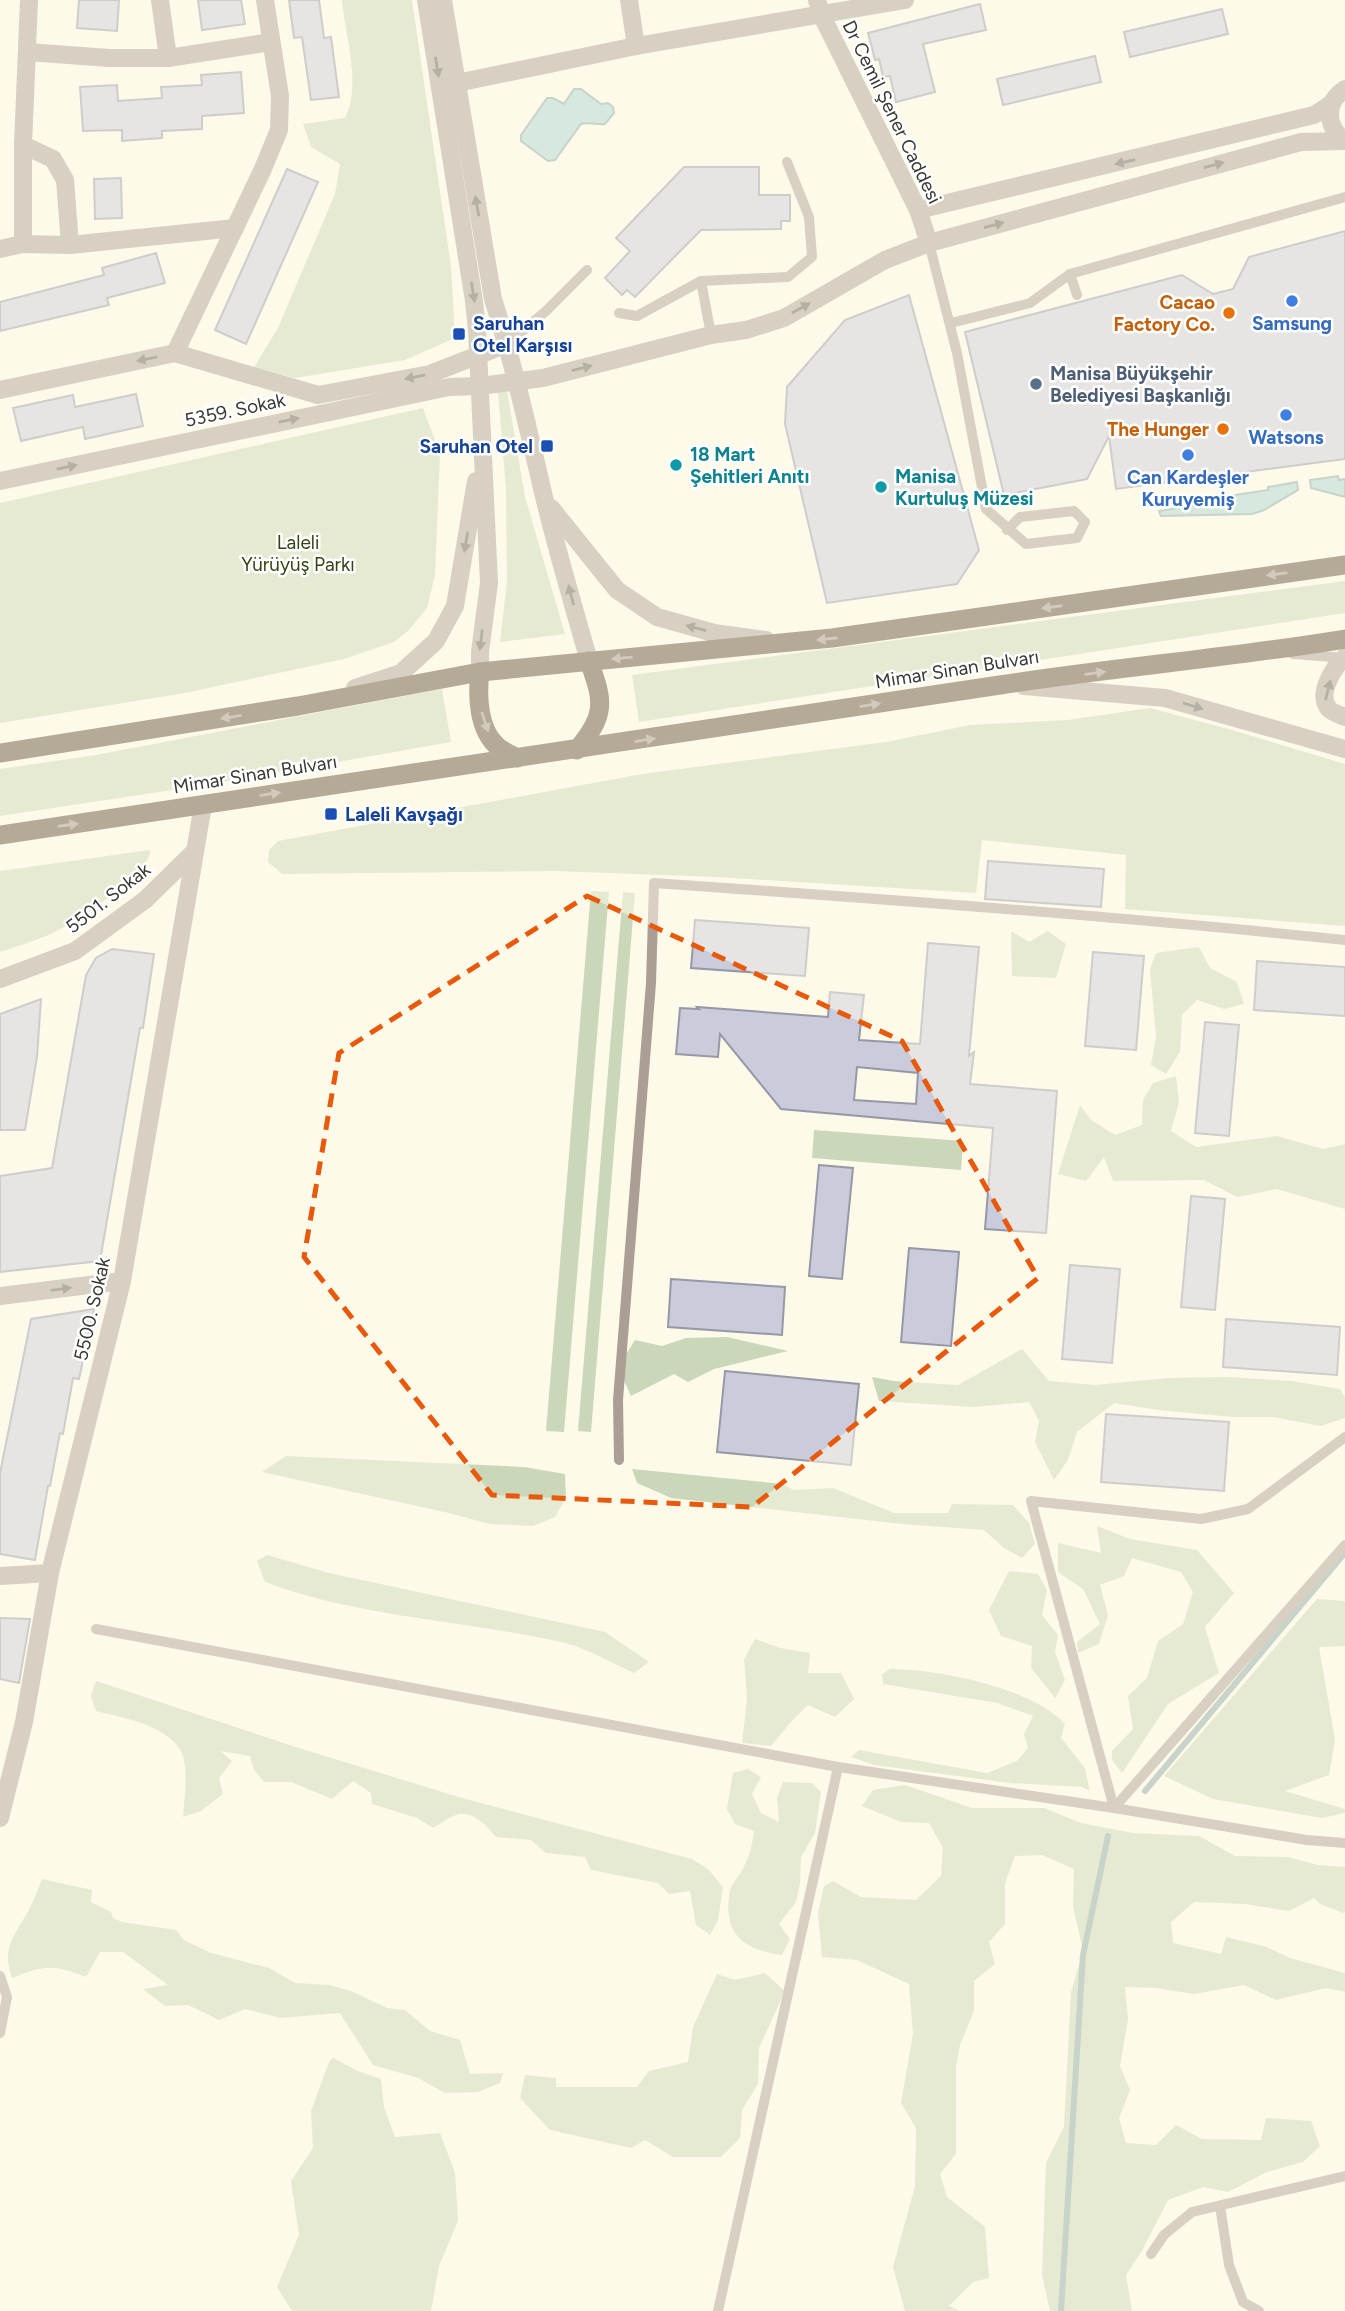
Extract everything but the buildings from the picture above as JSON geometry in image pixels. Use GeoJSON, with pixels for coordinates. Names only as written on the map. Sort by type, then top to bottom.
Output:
{"type":"FeatureCollection","features":[{"type":"Feature","properties":{"kind":"highway"},"geometry":{"type":"LineString","coordinates":[[0,753],[298,706],[480,672],[787,643],[1345,565]]}},
{"type":"Feature","properties":{"kind":"highway","name":"Mimar Sinan Bulvarı"},"geometry":{"type":"LineString","coordinates":[[578,750],[1004,684],[1266,652],[1344,653]]}},
{"type":"Feature","properties":{"kind":"highway"},"geometry":{"type":"LineString","coordinates":[[480,672],[477,695],[485,727],[496,746],[517,758],[578,750],[594,729],[601,710],[598,686],[589,661]]}},
{"type":"Feature","properties":{"kind":"highway","name":"Mimar Sinan Bulvarı"},"geometry":{"type":"LineString","coordinates":[[0,835],[517,758]]}},
{"type":"Feature","properties":{"kind":"street"},"geometry":{"type":"LineString","coordinates":[[23,244],[23,145],[29,0]]}},
{"type":"Feature","properties":{"kind":"street"},"geometry":{"type":"LineString","coordinates":[[160,0],[168,58]]}},
{"type":"Feature","properties":{"kind":"street"},"geometry":{"type":"LineString","coordinates":[[175,353],[279,130],[280,96],[265,0]]}},
{"type":"Feature","properties":{"kind":"street"},"geometry":{"type":"LineString","coordinates":[[426,0],[474,301],[489,583],[480,672]]}},
{"type":"Feature","properties":{"kind":"street"},"geometry":{"type":"LineString","coordinates":[[443,0],[493,299],[589,661]]}},
{"type":"Feature","properties":{"kind":"street"},"geometry":{"type":"LineString","coordinates":[[629,0],[636,46]]}},
{"type":"Feature","properties":{"kind":"street"},"geometry":{"type":"LineString","coordinates":[[457,83],[819,7],[905,0]]}},
{"type":"Feature","properties":{"kind":"street","name":"Dr Cemil Şener Caddesi"},"geometry":{"type":"LineString","coordinates":[[819,7],[918,210],[929,243]]}},
{"type":"Feature","properties":{"kind":"street"},"geometry":{"type":"LineString","coordinates":[[28,52],[109,58],[168,58],[271,41]]}},
{"type":"Feature","properties":{"kind":"street"},"geometry":{"type":"LineString","coordinates":[[918,210],[1314,116],[1341,92]]}},
{"type":"Feature","properties":{"kind":"street"},"geometry":{"type":"LineString","coordinates":[[1341,92],[1330,121],[1338,136],[1345,142]]}},
{"type":"Feature","properties":{"kind":"street","name":"5359. Sokak"},"geometry":{"type":"LineString","coordinates":[[0,481],[449,387],[480,386],[543,377],[711,335],[746,330],[785,318],[885,260],[929,243],[1301,142],[1345,142]]}},
{"type":"Feature","properties":{"kind":"street"},"geometry":{"type":"LineString","coordinates":[[23,145],[53,159],[65,180],[70,246]]}},
{"type":"Feature","properties":{"kind":"street"},"geometry":{"type":"LineString","coordinates":[[0,249],[23,244],[70,246],[235,228]]}},
{"type":"Feature","properties":{"kind":"street"},"geometry":{"type":"LineString","coordinates":[[0,390],[175,353],[318,395],[430,374],[507,344]]}},
{"type":"Feature","properties":{"kind":"street"},"geometry":{"type":"LineString","coordinates":[[298,706],[401,674],[436,641],[455,606],[481,450]]}},
{"type":"Feature","properties":{"kind":"street"},"geometry":{"type":"LineString","coordinates":[[545,501],[617,590],[657,617],[714,633],[787,643]]}},
{"type":"Feature","properties":{"kind":"street"},"geometry":{"type":"LineString","coordinates":[[1344,653],[1325,690],[1324,701],[1331,711],[1345,717]]}},
{"type":"Feature","properties":{"kind":"street"},"geometry":{"type":"LineString","coordinates":[[1004,684],[1165,698],[1345,749]]}},
{"type":"Feature","properties":{"kind":"street","name":"5500. Sokak"},"geometry":{"type":"LineString","coordinates":[[0,1818],[24,1722],[50,1573],[121,1281],[203,805]]}},
{"type":"Feature","properties":{"kind":"street","name":"5501. Sokak"},"geometry":{"type":"LineString","coordinates":[[0,979],[75,951],[145,900],[194,852]]}},
{"type":"Feature","properties":{"kind":"street"},"geometry":{"type":"LineString","coordinates":[[0,1296],[121,1281]]}},
{"type":"Feature","properties":{"kind":"street"},"geometry":{"type":"LineString","coordinates":[[0,1576],[50,1573]]}},
{"type":"Feature","properties":{"kind":"lane"},"geometry":{"type":"LineString","coordinates":[[619,313],[636,316],[701,281],[788,277],[812,257],[808,217],[787,162]]}},
{"type":"Feature","properties":{"kind":"lane"},"geometry":{"type":"LineString","coordinates":[[951,323],[1030,303],[1070,274],[1345,197]]}},
{"type":"Feature","properties":{"kind":"lane"},"geometry":{"type":"LineString","coordinates":[[929,243],[951,323],[986,509],[1007,530],[1026,544],[1077,538],[1085,522],[1074,511],[1020,517],[1007,530]]}},
{"type":"Feature","properties":{"kind":"lane"},"geometry":{"type":"LineString","coordinates":[[507,344],[546,311],[587,270]]}},
{"type":"Feature","properties":{"kind":"lane"},"geometry":{"type":"LineString","coordinates":[[1070,274],[1077,295]]}},
{"type":"Feature","properties":{"kind":"lane"},"geometry":{"type":"LineString","coordinates":[[701,281],[711,335]]}},
{"type":"Feature","properties":{"kind":"lane"},"geometry":{"type":"LineString","coordinates":[[619,1460],[618,1400],[651,983],[654,883],[995,907],[1345,940]]}},
{"type":"Feature","properties":{"kind":"lane"},"geometry":{"type":"LineString","coordinates":[[1114,1808],[1031,1501],[1201,1519],[1236,1512],[1248,1509],[1345,1437]]}},
{"type":"Feature","properties":{"kind":"lane"},"geometry":{"type":"LineString","coordinates":[[1114,1808],[1345,1545]]}},
{"type":"Feature","properties":{"kind":"lane"},"geometry":{"type":"LineString","coordinates":[[96,1629],[838,1767],[1307,1840],[1345,1843]]}},
{"type":"Feature","properties":{"kind":"lane"},"geometry":{"type":"LineString","coordinates":[[718,2311],[838,1767]]}},
{"type":"Feature","properties":{"kind":"lane"},"geometry":{"type":"LineString","coordinates":[[0,1976],[7,1997],[0,2033]]}},
{"type":"Feature","properties":{"kind":"lane"},"geometry":{"type":"LineString","coordinates":[[1151,2254],[1164,2235],[1192,2213],[1345,2176]]}},
{"type":"Feature","properties":{"kind":"lane"},"geometry":{"type":"LineString","coordinates":[[1220,2206],[1229,2265],[1243,2302],[1259,2311]]}},
{"type":"Feature","properties":{"kind":"highlighted area"},"geometry":{"type":"Polygon","coordinates":[[[587,896],[902,1041],[1038,1278],[752,1507],[492,1495],[304,1257],[339,1053],[587,896]]]}},
{"type":"Feature","properties":{"kind":"green space"},"geometry":{"type":"Polygon","coordinates":[[[342,0],[412,0],[451,267],[455,338],[405,360],[295,378],[254,367],[278,328],[335,194],[340,164],[311,147],[303,124],[345,118],[350,104],[351,60],[342,0]]]}},
{"type":"Feature","properties":{"kind":"green space"},"geometry":{"type":"Polygon","coordinates":[[[507,390],[525,497],[565,634],[500,642],[507,581],[506,490],[498,392],[507,390]]]}},
{"type":"Feature","properties":{"kind":"green space","name":"Laleli Yürüyüş Parkı"},"geometry":{"type":"Polygon","coordinates":[[[423,408],[440,454],[435,575],[427,608],[409,630],[394,642],[344,659],[185,693],[0,723],[0,503],[423,408]]]}},
{"type":"Feature","properties":{"kind":"green space"},"geometry":{"type":"Polygon","coordinates":[[[1345,581],[1345,613],[639,722],[632,675],[1345,581]]]}},
{"type":"Feature","properties":{"kind":"green space"},"geometry":{"type":"Polygon","coordinates":[[[442,689],[451,742],[212,784],[0,816],[0,769],[96,755],[442,689]]]}},
{"type":"Feature","properties":{"kind":"green space"},"geometry":{"type":"Polygon","coordinates":[[[1150,708],[1345,764],[1345,926],[1125,909],[1126,855],[982,840],[976,893],[717,877],[554,871],[282,874],[268,862],[269,850],[278,841],[642,774],[886,742],[970,725],[1068,720],[1150,708]]]}},
{"type":"Feature","properties":{"kind":"green space"},"geometry":{"type":"Polygon","coordinates":[[[150,850],[148,859],[140,870],[99,905],[55,932],[0,952],[0,871],[150,850]]]}},
{"type":"Feature","properties":{"kind":"green space"},"geometry":{"type":"Polygon","coordinates":[[[591,891],[609,892],[564,1432],[546,1431],[591,891]]]}},
{"type":"Feature","properties":{"kind":"green space"},"geometry":{"type":"Polygon","coordinates":[[[623,892],[635,893],[591,1432],[578,1431],[623,892]]]}},
{"type":"Feature","properties":{"kind":"green space"},"geometry":{"type":"Polygon","coordinates":[[[1011,931],[1029,942],[1048,931],[1066,944],[1056,978],[1012,976],[1011,931]]]}},
{"type":"Feature","properties":{"kind":"green space"},"geometry":{"type":"Polygon","coordinates":[[[1199,947],[1210,968],[1237,982],[1244,1004],[1224,1009],[1197,1000],[1182,1015],[1180,1052],[1166,1074],[1151,1065],[1156,1037],[1150,969],[1156,953],[1199,947]]]}},
{"type":"Feature","properties":{"kind":"green space"},"geometry":{"type":"Polygon","coordinates":[[[1176,1076],[1179,1102],[1171,1131],[1196,1147],[1277,1136],[1323,1149],[1345,1144],[1345,1209],[1277,1189],[1237,1197],[1204,1180],[1113,1181],[1104,1157],[1086,1181],[1058,1174],[1080,1105],[1091,1120],[1115,1135],[1142,1125],[1143,1100],[1153,1083],[1176,1076]]]}},
{"type":"Feature","properties":{"kind":"green space"},"geometry":{"type":"Polygon","coordinates":[[[814,1130],[963,1141],[961,1170],[812,1158],[814,1130]]]}},
{"type":"Feature","properties":{"kind":"green space"},"geometry":{"type":"Polygon","coordinates":[[[727,1337],[788,1351],[714,1369],[688,1382],[674,1374],[631,1396],[618,1367],[635,1340],[662,1346],[686,1338],[727,1337]]]}},
{"type":"Feature","properties":{"kind":"green space"},"geometry":{"type":"Polygon","coordinates":[[[1022,1349],[1049,1381],[1095,1385],[1167,1378],[1228,1377],[1292,1381],[1340,1389],[1345,1397],[1345,1418],[1321,1426],[1273,1417],[1233,1417],[1114,1403],[1077,1432],[1068,1460],[1054,1480],[1035,1442],[1039,1421],[1029,1402],[973,1407],[879,1401],[872,1377],[958,1385],[1022,1349]]]}},
{"type":"Feature","properties":{"kind":"green space"},"geometry":{"type":"Polygon","coordinates":[[[286,1456],[524,1467],[565,1474],[566,1498],[555,1517],[533,1526],[490,1524],[262,1472],[286,1456]]]}},
{"type":"Feature","properties":{"kind":"green space"},"geometry":{"type":"Polygon","coordinates":[[[632,1469],[783,1484],[793,1490],[833,1488],[894,1513],[948,1513],[952,1504],[1013,1505],[1029,1523],[1035,1544],[1022,1558],[1004,1548],[984,1530],[902,1524],[671,1498],[637,1483],[632,1469]]]}},
{"type":"Feature","properties":{"kind":"green space"},"geometry":{"type":"Polygon","coordinates":[[[1097,1526],[1130,1539],[1197,1550],[1234,1593],[1205,1627],[1219,1673],[1168,1704],[1122,1773],[1112,1760],[1112,1751],[1133,1729],[1128,1696],[1147,1678],[1158,1641],[1183,1624],[1193,1592],[1181,1572],[1132,1558],[1124,1576],[1100,1585],[1108,1615],[1099,1644],[1078,1653],[1077,1642],[1100,1624],[1083,1589],[1058,1572],[1058,1543],[1101,1553],[1097,1526]]]}},
{"type":"Feature","properties":{"kind":"green space"},"geometry":{"type":"Polygon","coordinates":[[[267,1555],[329,1573],[605,1632],[649,1662],[634,1673],[591,1652],[565,1643],[376,1611],[301,1594],[265,1582],[257,1561],[267,1555]]]}},
{"type":"Feature","properties":{"kind":"green space"},"geometry":{"type":"Polygon","coordinates":[[[1009,1571],[1038,1574],[1047,1590],[1042,1615],[1058,1635],[1055,1652],[1065,1680],[1055,1698],[1031,1668],[1032,1646],[1001,1636],[989,1610],[1009,1571]]]}},
{"type":"Feature","properties":{"kind":"green space"},"geometry":{"type":"Polygon","coordinates":[[[1317,1599],[1345,1601],[1345,1646],[1319,1647],[1335,1740],[1329,1775],[1285,1791],[1345,1809],[1345,1813],[1322,1818],[1213,1799],[1164,1776],[1317,1599]]]}},
{"type":"Feature","properties":{"kind":"green space"},"geometry":{"type":"Polygon","coordinates":[[[755,1639],[780,1648],[810,1653],[808,1673],[841,1673],[854,1699],[835,1717],[808,1705],[771,1746],[742,1743],[747,1699],[744,1659],[755,1639]]]}},
{"type":"Feature","properties":{"kind":"green space"},"geometry":{"type":"Polygon","coordinates":[[[890,1669],[933,1673],[984,1683],[1031,1700],[1050,1711],[1065,1724],[1061,1738],[1085,1768],[1090,1791],[1082,1787],[1010,1783],[874,1765],[851,1757],[859,1750],[987,1773],[1017,1761],[1028,1748],[1024,1734],[1033,1716],[997,1703],[883,1684],[882,1674],[890,1669]]]}},
{"type":"Feature","properties":{"kind":"green space"},"geometry":{"type":"Polygon","coordinates":[[[96,1681],[462,1798],[692,1859],[708,1869],[723,1887],[718,1920],[710,1935],[696,1925],[690,1891],[669,1894],[658,1883],[591,1870],[585,1857],[546,1853],[531,1840],[496,1837],[470,1815],[456,1815],[433,1828],[417,1818],[372,1804],[371,1793],[353,1781],[332,1799],[291,1782],[264,1782],[254,1770],[250,1756],[220,1751],[232,1761],[219,1778],[223,1794],[201,1811],[183,1817],[185,1772],[179,1748],[152,1727],[96,1711],[91,1696],[96,1681]]]}},
{"type":"Feature","properties":{"kind":"green space"},"geometry":{"type":"Polygon","coordinates":[[[748,1769],[761,1777],[752,1794],[761,1813],[779,1822],[777,1798],[783,1782],[812,1783],[821,1792],[815,1833],[801,1857],[796,1902],[779,1924],[790,1939],[782,1955],[768,1953],[746,1944],[738,1937],[729,1918],[731,1889],[748,1858],[754,1831],[735,1824],[727,1809],[733,1773],[748,1769]]]}},
{"type":"Feature","properties":{"kind":"green space"},"geometry":{"type":"Polygon","coordinates":[[[905,1785],[972,1808],[1044,1808],[1081,1823],[1133,1833],[1199,1836],[1235,1856],[1288,1857],[1318,1865],[1345,1867],[1343,1913],[1320,1904],[1314,1898],[1289,1911],[1245,1904],[1194,1902],[1171,1922],[1173,1943],[1221,1954],[1226,1937],[1267,1947],[1290,1958],[1345,1973],[1345,1992],[1326,1988],[1276,2000],[1244,1985],[1194,1994],[1156,1988],[1125,1987],[1128,2019],[1120,2066],[1130,2090],[1119,2118],[1126,2143],[1156,2145],[1176,2125],[1202,2139],[1261,2140],[1266,2118],[1311,2121],[1320,2146],[1303,2162],[1267,2172],[1228,2192],[1203,2187],[1168,2200],[1143,2249],[1126,2275],[1132,2311],[1050,2311],[1042,2275],[1046,2163],[1064,2127],[1071,1992],[1083,1951],[1073,1906],[1074,1869],[1042,1855],[1015,1856],[1005,1883],[1005,1924],[989,1942],[995,1964],[974,1981],[974,2011],[960,2045],[956,2067],[956,2154],[940,2174],[947,2197],[985,2227],[989,2278],[973,2282],[949,2306],[960,2311],[905,2311],[893,2267],[915,2186],[916,2128],[901,2103],[913,2034],[909,1984],[857,1960],[822,1957],[818,1913],[824,1886],[833,1881],[861,1897],[916,1900],[941,1876],[943,1848],[929,1823],[901,1822],[862,1806],[873,1790],[905,1785]]]}},
{"type":"Feature","properties":{"kind":"green space"},"geometry":{"type":"Polygon","coordinates":[[[42,1879],[92,1890],[91,1902],[111,1912],[113,1918],[122,1922],[176,1930],[184,1940],[211,1953],[269,1968],[295,1983],[329,1985],[351,1991],[387,2008],[405,2010],[430,2031],[460,2040],[470,2074],[503,2073],[500,2083],[478,2092],[445,2093],[418,2078],[373,2065],[340,2013],[281,2018],[245,2009],[219,2020],[188,2005],[165,2006],[143,1989],[168,1985],[123,1952],[100,1952],[86,1977],[49,1968],[12,1978],[8,1958],[11,1942],[42,1879]]]}},
{"type":"Feature","properties":{"kind":"green space"},"geometry":{"type":"Polygon","coordinates":[[[765,1973],[785,1991],[759,2048],[758,2084],[742,2110],[740,2138],[721,2157],[673,2157],[645,2140],[631,2148],[550,2130],[520,2098],[525,2075],[556,2078],[556,2087],[637,2087],[649,2071],[688,2062],[693,2027],[717,1974],[735,1980],[765,1973]]]}},
{"type":"Feature","properties":{"kind":"green space"},"geometry":{"type":"Polygon","coordinates":[[[333,2058],[381,2079],[384,2107],[395,2137],[440,2133],[455,2173],[458,2221],[439,2266],[431,2311],[292,2311],[277,2287],[299,2235],[291,2181],[313,2148],[311,2111],[329,2062],[333,2058]]]}},
{"type":"Feature","properties":{"kind":"water"},"geometry":{"type":"Polygon","coordinates":[[[574,89],[581,89],[601,104],[608,103],[613,107],[614,113],[605,124],[581,124],[555,160],[548,161],[521,141],[521,135],[547,98],[564,104],[574,89]]]}},
{"type":"Feature","properties":{"kind":"water"},"geometry":{"type":"Polygon","coordinates":[[[1338,476],[1339,480],[1345,479],[1345,497],[1311,488],[1310,480],[1338,476]]]}},
{"type":"Feature","properties":{"kind":"water"},"geometry":{"type":"Polygon","coordinates":[[[1297,482],[1298,490],[1252,514],[1161,516],[1159,511],[1196,505],[1196,501],[1268,490],[1268,487],[1297,482]]]}},
{"type":"Feature","properties":{"kind":"waterway"},"geometry":{"type":"LineString","coordinates":[[1145,1791],[1344,1554]]}},
{"type":"Feature","properties":{"kind":"waterway"},"geometry":{"type":"LineString","coordinates":[[1061,2311],[1083,1955],[1108,1836]]}},
{"type":"Feature","properties":{"kind":"place","name":"Samsung"},"geometry":{"type":"Point","coordinates":[1292,301]}},
{"type":"Feature","properties":{"kind":"place","name":"Cacao Factory Co."},"geometry":{"type":"Point","coordinates":[1229,313]}},
{"type":"Feature","properties":{"kind":"place","name":"Saruhan Otel Karşısı"},"geometry":{"type":"Point","coordinates":[459,334]}},
{"type":"Feature","properties":{"kind":"place","name":"Manisa Büyükşehir Belediyesi Başkanlığı"},"geometry":{"type":"Point","coordinates":[1036,384]}},
{"type":"Feature","properties":{"kind":"place","name":"Watsons"},"geometry":{"type":"Point","coordinates":[1286,415]}},
{"type":"Feature","properties":{"kind":"place","name":"The Hunger"},"geometry":{"type":"Point","coordinates":[1223,429]}},
{"type":"Feature","properties":{"kind":"place","name":"Saruhan Otel"},"geometry":{"type":"Point","coordinates":[547,446]}},
{"type":"Feature","properties":{"kind":"place","name":"Can Kardeşler Kuruyemiş"},"geometry":{"type":"Point","coordinates":[1188,455]}},
{"type":"Feature","properties":{"kind":"place","name":"18 Mart Şehitleri Anıtı"},"geometry":{"type":"Point","coordinates":[676,465]}},
{"type":"Feature","properties":{"kind":"place","name":"Manisa Kurtuluş Müzesi"},"geometry":{"type":"Point","coordinates":[881,487]}},
{"type":"Feature","properties":{"kind":"place","name":"Laleli Kavşağı"},"geometry":{"type":"Point","coordinates":[331,814]}}]}
